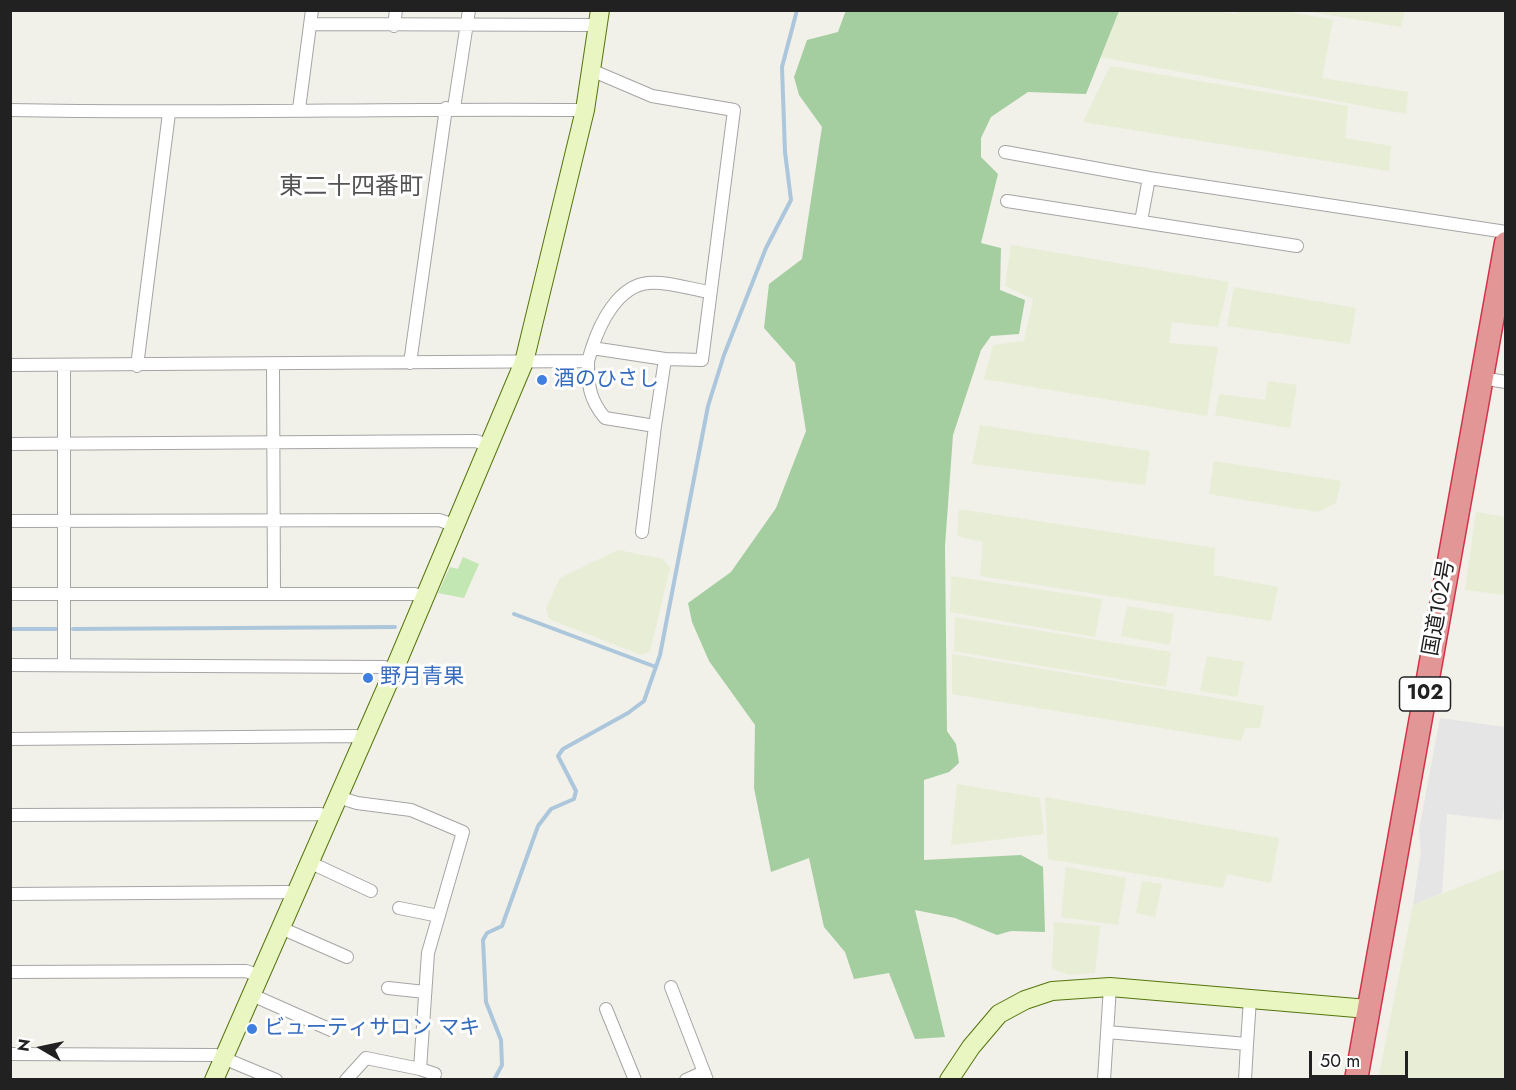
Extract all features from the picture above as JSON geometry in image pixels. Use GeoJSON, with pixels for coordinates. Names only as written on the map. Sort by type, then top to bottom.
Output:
{"type":"FeatureCollection","features":[{"type":"Feature","properties":{"kind":"highway","name":"国道102号"},"geometry":{"type":"LineString","coordinates":[[1356,1080],[1506,243]]}},
{"type":"Feature","properties":{"kind":"street"},"geometry":{"type":"LineString","coordinates":[[300,109],[312,10]]}},
{"type":"Feature","properties":{"kind":"street"},"geometry":{"type":"LineString","coordinates":[[394,26],[396,10]]}},
{"type":"Feature","properties":{"kind":"street"},"geometry":{"type":"LineString","coordinates":[[410,363],[450,108],[469,10]]}},
{"type":"Feature","properties":{"kind":"street"},"geometry":{"type":"LineString","coordinates":[[214,1080],[394,670],[524,362],[585,110],[599,18],[466,26],[310,24]]}},
{"type":"Feature","properties":{"kind":"street"},"geometry":{"type":"LineString","coordinates":[[591,70],[651,96],[734,110],[702,360],[665,359],[592,348]]}},
{"type":"Feature","properties":{"kind":"street"},"geometry":{"type":"LineString","coordinates":[[10,110],[169,113],[300,109],[585,110]]}},
{"type":"Feature","properties":{"kind":"street"},"geometry":{"type":"LineString","coordinates":[[137,366],[169,113]]}},
{"type":"Feature","properties":{"kind":"street"},"geometry":{"type":"LineString","coordinates":[[1005,152],[1149,178],[1506,232]]}},
{"type":"Feature","properties":{"kind":"street"},"geometry":{"type":"LineString","coordinates":[[1142,221],[1149,178]]}},
{"type":"Feature","properties":{"kind":"street"},"geometry":{"type":"LineString","coordinates":[[1007,201],[1298,246]]}},
{"type":"Feature","properties":{"kind":"street"},"geometry":{"type":"LineString","coordinates":[[655,426],[605,418],[595,406],[590,394],[588,361],[598,327],[610,308],[639,284],[651,282],[709,292]]}},
{"type":"Feature","properties":{"kind":"street"},"geometry":{"type":"LineString","coordinates":[[642,532],[665,359]]}},
{"type":"Feature","properties":{"kind":"street"},"geometry":{"type":"LineString","coordinates":[[10,365],[137,366],[588,361]]}},
{"type":"Feature","properties":{"kind":"street"},"geometry":{"type":"LineString","coordinates":[[273,365],[274,593]]}},
{"type":"Feature","properties":{"kind":"street"},"geometry":{"type":"LineString","coordinates":[[63,366],[64,665]]}},
{"type":"Feature","properties":{"kind":"street"},"geometry":{"type":"LineString","coordinates":[[1481,378],[1506,382]]}},
{"type":"Feature","properties":{"kind":"street"},"geometry":{"type":"LineString","coordinates":[[10,444],[476,441],[490,446]]}},
{"type":"Feature","properties":{"kind":"street"},"geometry":{"type":"LineString","coordinates":[[10,521],[439,520],[454,525]]}},
{"type":"Feature","properties":{"kind":"street"},"geometry":{"type":"LineString","coordinates":[[10,594],[415,594],[423,597]]}},
{"type":"Feature","properties":{"kind":"street"},"geometry":{"type":"LineString","coordinates":[[10,665],[384,667],[394,670]]}},
{"type":"Feature","properties":{"kind":"street"},"geometry":{"type":"LineString","coordinates":[[10,739],[344,736],[364,738]]}},
{"type":"Feature","properties":{"kind":"street"},"geometry":{"type":"LineString","coordinates":[[338,797],[357,803],[411,810],[463,832],[428,953],[420,1069]]}},
{"type":"Feature","properties":{"kind":"street"},"geometry":{"type":"LineString","coordinates":[[10,815],[321,814],[329,817]]}},
{"type":"Feature","properties":{"kind":"street"},"geometry":{"type":"LineString","coordinates":[[309,862],[371,891]]}},
{"type":"Feature","properties":{"kind":"street"},"geometry":{"type":"LineString","coordinates":[[10,894],[288,892],[295,896]]}},
{"type":"Feature","properties":{"kind":"street"},"geometry":{"type":"LineString","coordinates":[[399,908],[439,916]]}},
{"type":"Feature","properties":{"kind":"street"},"geometry":{"type":"LineString","coordinates":[[281,928],[347,957]]}},
{"type":"Feature","properties":{"kind":"street"},"geometry":{"type":"LineString","coordinates":[[10,972],[246,971],[260,976]]}},
{"type":"Feature","properties":{"kind":"street"},"geometry":{"type":"LineString","coordinates":[[672,987],[706,1076],[686,1080]]}},
{"type":"Feature","properties":{"kind":"street"},"geometry":{"type":"LineString","coordinates":[[949,1080],[971,1047],[999,1014],[1025,1000],[1052,991],[1110,987],[1368,1009]]}},
{"type":"Feature","properties":{"kind":"street"},"geometry":{"type":"LineString","coordinates":[[1104,1080],[1110,987]]}},
{"type":"Feature","properties":{"kind":"street"},"geometry":{"type":"LineString","coordinates":[[388,988],[425,992]]}},
{"type":"Feature","properties":{"kind":"street"},"geometry":{"type":"LineString","coordinates":[[252,995],[331,1030]]}},
{"type":"Feature","properties":{"kind":"street"},"geometry":{"type":"LineString","coordinates":[[1245,1080],[1250,999]]}},
{"type":"Feature","properties":{"kind":"street"},"geometry":{"type":"LineString","coordinates":[[606,1009],[635,1080]]}},
{"type":"Feature","properties":{"kind":"street"},"geometry":{"type":"LineString","coordinates":[[1107,1032],[1247,1044]]}},
{"type":"Feature","properties":{"kind":"street"},"geometry":{"type":"LineString","coordinates":[[10,1054],[216,1055],[276,1080]]}},
{"type":"Feature","properties":{"kind":"street"},"geometry":{"type":"LineString","coordinates":[[346,1080],[366,1058],[420,1069],[435,1074],[433,1080]]}},
{"type":"Feature","properties":{"kind":"green space"},"geometry":{"type":"Polygon","coordinates":[[[846,10],[1119,11],[1086,94],[1028,92],[991,117],[981,138],[981,157],[998,174],[981,243],[1001,248],[1000,290],[1025,300],[1019,334],[991,336],[981,350],[953,435],[945,546],[947,731],[956,744],[959,763],[949,772],[924,780],[924,860],[1021,855],[1043,867],[1045,932],[1011,931],[997,935],[955,918],[915,910],[945,1037],[915,1039],[889,973],[854,979],[845,952],[824,927],[809,858],[771,872],[754,788],[755,725],[709,661],[692,622],[688,603],[731,572],[776,508],[806,431],[795,363],[764,328],[769,284],[802,259],[822,127],[799,95],[794,77],[807,40],[838,32],[846,10]]]}},
{"type":"Feature","properties":{"kind":"green space"},"geometry":{"type":"Polygon","coordinates":[[[1211,10],[1236,14],[1237,11],[1285,11],[1333,20],[1322,78],[1408,92],[1406,114],[1101,57],[1119,11],[1211,10]]]}},
{"type":"Feature","properties":{"kind":"green space"},"geometry":{"type":"Polygon","coordinates":[[[1306,11],[1405,11],[1401,27],[1306,11]]]}},
{"type":"Feature","properties":{"kind":"green space"},"geometry":{"type":"Polygon","coordinates":[[[1110,66],[1348,106],[1345,138],[1391,146],[1389,171],[1083,122],[1110,66]]]}},
{"type":"Feature","properties":{"kind":"green space"},"geometry":{"type":"Polygon","coordinates":[[[1011,245],[1229,282],[1218,327],[1172,322],[1169,343],[1218,347],[1207,416],[984,379],[993,345],[1024,341],[1033,299],[1005,286],[1011,245]]]}},
{"type":"Feature","properties":{"kind":"green space"},"geometry":{"type":"Polygon","coordinates":[[[1234,287],[1356,308],[1350,344],[1227,326],[1234,287]]]}},
{"type":"Feature","properties":{"kind":"green space"},"geometry":{"type":"Polygon","coordinates":[[[1268,381],[1297,385],[1290,428],[1215,415],[1219,394],[1265,400],[1268,381]]]}},
{"type":"Feature","properties":{"kind":"green space"},"geometry":{"type":"Polygon","coordinates":[[[980,425],[1150,451],[1145,485],[972,464],[980,425]]]}},
{"type":"Feature","properties":{"kind":"green space"},"geometry":{"type":"Polygon","coordinates":[[[1214,461],[1341,481],[1336,503],[1318,512],[1209,494],[1214,461]]]}},
{"type":"Feature","properties":{"kind":"green space"},"geometry":{"type":"Polygon","coordinates":[[[959,509],[1215,548],[1214,575],[1278,587],[1271,621],[980,576],[983,542],[957,536],[959,509]]]}},
{"type":"Feature","properties":{"kind":"green space"},"geometry":{"type":"Polygon","coordinates":[[[1476,512],[1505,517],[1505,595],[1465,590],[1476,512]]]}},
{"type":"Feature","properties":{"kind":"green space"},"geometry":{"type":"Polygon","coordinates":[[[618,550],[663,559],[670,568],[650,651],[641,655],[549,619],[546,608],[560,578],[618,550]]]}},
{"type":"Feature","properties":{"kind":"green space"},"geometry":{"type":"Polygon","coordinates":[[[463,557],[479,564],[464,598],[438,593],[450,567],[458,569],[463,557]]]}},
{"type":"Feature","properties":{"kind":"green space"},"geometry":{"type":"Polygon","coordinates":[[[951,576],[1102,599],[1095,637],[950,612],[951,576]]]}},
{"type":"Feature","properties":{"kind":"green space"},"geometry":{"type":"Polygon","coordinates":[[[1127,606],[1174,614],[1170,645],[1121,636],[1127,606]]]}},
{"type":"Feature","properties":{"kind":"green space"},"geometry":{"type":"Polygon","coordinates":[[[955,617],[1171,652],[1166,687],[954,651],[955,617]]]}},
{"type":"Feature","properties":{"kind":"green space"},"geometry":{"type":"Polygon","coordinates":[[[952,654],[1264,706],[1260,728],[1245,728],[1241,741],[952,694],[952,654]]]}},
{"type":"Feature","properties":{"kind":"green space"},"geometry":{"type":"Polygon","coordinates":[[[1207,656],[1244,662],[1237,697],[1200,691],[1207,656]]]}},
{"type":"Feature","properties":{"kind":"green space"},"geometry":{"type":"Polygon","coordinates":[[[957,784],[1040,798],[1044,834],[951,845],[957,784]]]}},
{"type":"Feature","properties":{"kind":"green space"},"geometry":{"type":"Polygon","coordinates":[[[1045,797],[1279,838],[1271,883],[1227,874],[1223,888],[1048,859],[1045,797]]]}},
{"type":"Feature","properties":{"kind":"green space"},"geometry":{"type":"Polygon","coordinates":[[[1066,867],[1126,878],[1118,925],[1061,917],[1066,867]]]}},
{"type":"Feature","properties":{"kind":"green space"},"geometry":{"type":"Polygon","coordinates":[[[1505,869],[1505,1079],[1378,1080],[1413,905],[1505,869]]]}},
{"type":"Feature","properties":{"kind":"green space"},"geometry":{"type":"Polygon","coordinates":[[[1142,881],[1162,884],[1155,917],[1136,913],[1142,881]]]}},
{"type":"Feature","properties":{"kind":"green space"},"geometry":{"type":"Polygon","coordinates":[[[1054,922],[1100,926],[1095,973],[1068,975],[1052,968],[1054,922]]]}},
{"type":"Feature","properties":{"kind":"shaded area"},"geometry":{"type":"Polygon","coordinates":[[[1440,718],[1505,727],[1505,798],[1502,820],[1447,814],[1442,893],[1413,905],[1421,851],[1419,830],[1440,718]]]}},
{"type":"Feature","properties":{"kind":"waterway"},"geometry":{"type":"LineString","coordinates":[[494,1080],[502,1065],[501,1040],[486,1002],[483,940],[487,933],[502,926],[538,826],[551,809],[574,799],[576,791],[558,756],[563,749],[628,713],[644,701],[660,655],[708,406],[724,355],[766,248],[791,200],[785,152],[782,67],[797,10]]}},
{"type":"Feature","properties":{"kind":"waterway"},"geometry":{"type":"LineString","coordinates":[[514,614],[656,667]]}},
{"type":"Feature","properties":{"kind":"waterway"},"geometry":{"type":"LineString","coordinates":[[73,629],[395,627]]}},
{"type":"Feature","properties":{"kind":"waterway"},"geometry":{"type":"LineString","coordinates":[[10,629],[56,629]]}},
{"type":"Feature","properties":{"kind":"place","name":"酒のひさし"},"geometry":{"type":"Point","coordinates":[542,380]}},
{"type":"Feature","properties":{"kind":"place","name":"野月青果"},"geometry":{"type":"Point","coordinates":[368,678]}},
{"type":"Feature","properties":{"kind":"place","name":"ビューティサロン マキ"},"geometry":{"type":"Point","coordinates":[252,1029]}},
{"type":"Feature","properties":{"kind":"district","name":"東二十四番町"},"geometry":{"type":"Point","coordinates":[351,188]}}]}
